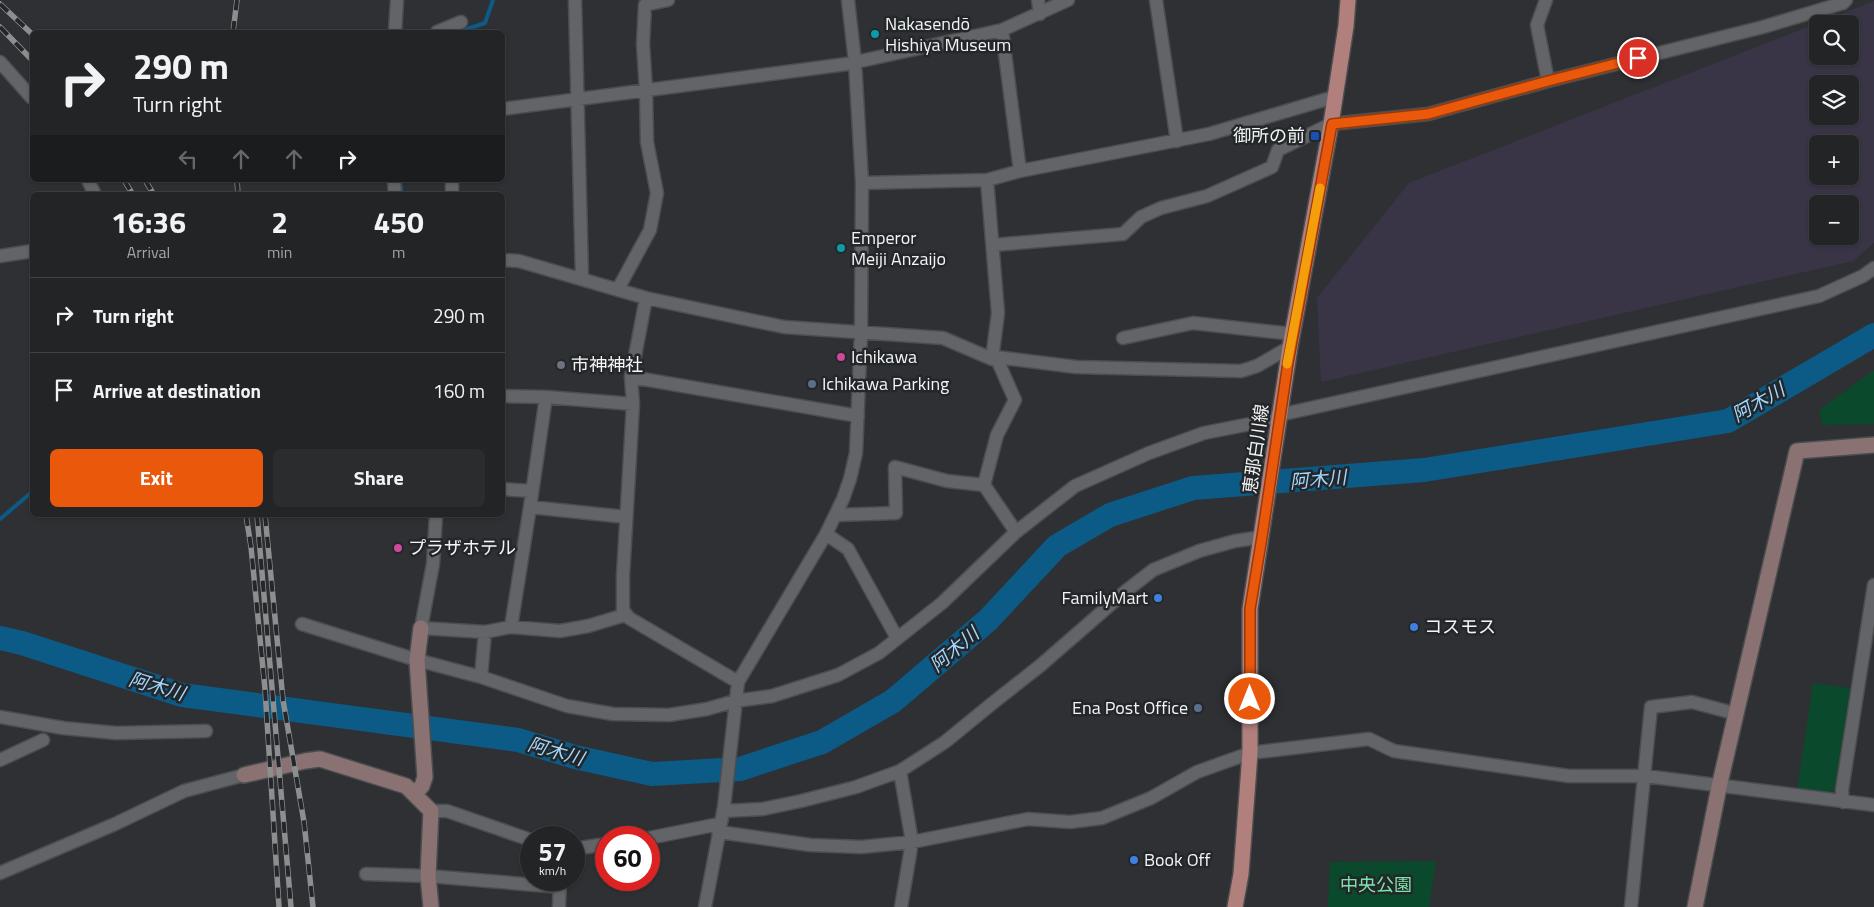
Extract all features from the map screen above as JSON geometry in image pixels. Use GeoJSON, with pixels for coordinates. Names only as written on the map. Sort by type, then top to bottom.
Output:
{"type":"FeatureCollection","features":[{"type":"Feature","properties":{"kind":"main road","name":"恵那白川線"},"geometry":{"type":"LineString","coordinates":[[1235,907],[1241,874],[1250,753],[1250,609],[1279,415],[1332,124],[1348,0]]}},
{"type":"Feature","properties":{"kind":"street"},"geometry":{"type":"LineString","coordinates":[[395,30],[397,0]]}},
{"type":"Feature","properties":{"kind":"street"},"geometry":{"type":"LineString","coordinates":[[576,0],[582,279]]}},
{"type":"Feature","properties":{"kind":"street"},"geometry":{"type":"LineString","coordinates":[[618,289],[650,230],[657,193],[647,142],[643,44],[645,5],[668,0]]}},
{"type":"Feature","properties":{"kind":"street"},"geometry":{"type":"LineString","coordinates":[[705,907],[723,810],[738,682],[836,515],[850,479],[856,453],[861,331],[862,183],[855,62],[848,0]]}},
{"type":"Feature","properties":{"kind":"street"},"geometry":{"type":"LineString","coordinates":[[1038,0],[1040,14]]}},
{"type":"Feature","properties":{"kind":"street"},"geometry":{"type":"LineString","coordinates":[[505,109],[855,62],[1002,30],[1068,0]]}},
{"type":"Feature","properties":{"kind":"street"},"geometry":{"type":"LineString","coordinates":[[1156,0],[1177,141]]}},
{"type":"Feature","properties":{"kind":"street"},"geometry":{"type":"LineString","coordinates":[[1546,0],[1537,25],[1548,81]]}},
{"type":"Feature","properties":{"kind":"street"},"geometry":{"type":"LineString","coordinates":[[994,245],[1123,234],[1141,217],[1161,208],[1207,196],[1272,167],[1278,150],[1332,124],[1428,114],[1548,81],[1763,28],[1843,3],[1846,0]]}},
{"type":"Feature","properties":{"kind":"street"},"geometry":{"type":"LineString","coordinates":[[442,30],[461,22]]}},
{"type":"Feature","properties":{"kind":"street"},"geometry":{"type":"LineString","coordinates":[[1002,30],[1020,171]]}},
{"type":"Feature","properties":{"kind":"street"},"geometry":{"type":"LineString","coordinates":[[0,62],[30,96]]}},
{"type":"Feature","properties":{"kind":"street"},"geometry":{"type":"LineString","coordinates":[[862,183],[987,180],[1020,171],[1209,134],[1334,97]]}},
{"type":"Feature","properties":{"kind":"street"},"geometry":{"type":"LineString","coordinates":[[987,180],[994,245],[998,313],[994,358],[1015,400],[997,435],[984,485],[1016,532]]}},
{"type":"Feature","properties":{"kind":"street"},"geometry":{"type":"LineString","coordinates":[[0,256],[30,251]]}},
{"type":"Feature","properties":{"kind":"street"},"geometry":{"type":"LineString","coordinates":[[505,260],[519,261],[646,298],[784,328],[861,331],[943,338],[994,358],[1076,368],[1241,371],[1257,366],[1292,341]]}},
{"type":"Feature","properties":{"kind":"street"},"geometry":{"type":"LineString","coordinates":[[302,624],[567,706],[613,714],[669,715],[772,696],[838,675],[879,653],[942,603],[1016,532],[1075,486],[1149,453],[1204,433],[1255,423],[1279,415],[1819,296],[1863,276],[1874,268]]}},
{"type":"Feature","properties":{"kind":"street"},"geometry":{"type":"LineString","coordinates":[[625,615],[623,576],[633,404],[631,377],[646,298]]}},
{"type":"Feature","properties":{"kind":"street"},"geometry":{"type":"LineString","coordinates":[[1123,338],[1193,323],[1292,341]]}},
{"type":"Feature","properties":{"kind":"street"},"geometry":{"type":"LineString","coordinates":[[631,377],[858,416]]}},
{"type":"Feature","properties":{"kind":"street"},"geometry":{"type":"LineString","coordinates":[[505,396],[546,397],[633,404]]}},
{"type":"Feature","properties":{"kind":"street"},"geometry":{"type":"LineString","coordinates":[[511,627],[546,397]]}},
{"type":"Feature","properties":{"kind":"street"},"geometry":{"type":"LineString","coordinates":[[1695,907],[1719,787],[1797,451],[1874,445]]}},
{"type":"Feature","properties":{"kind":"street"},"geometry":{"type":"LineString","coordinates":[[836,515],[896,512],[894,467],[946,481],[984,485]]}},
{"type":"Feature","properties":{"kind":"street"},"geometry":{"type":"LineString","coordinates":[[505,489],[532,491]]}},
{"type":"Feature","properties":{"kind":"street"},"geometry":{"type":"LineString","coordinates":[[530,507],[626,517]]}},
{"type":"Feature","properties":{"kind":"street"},"geometry":{"type":"LineString","coordinates":[[414,794],[422,786],[425,776],[417,660],[433,564],[436,517]]}},
{"type":"Feature","properties":{"kind":"street"},"geometry":{"type":"LineString","coordinates":[[826,534],[848,549],[897,638]]}},
{"type":"Feature","properties":{"kind":"street"},"geometry":{"type":"LineString","coordinates":[[723,810],[763,809],[801,801],[856,787],[900,771],[945,742],[1041,665],[1126,590],[1153,570],[1199,551],[1235,541],[1262,537]]}},
{"type":"Feature","properties":{"kind":"street"},"geometry":{"type":"LineString","coordinates":[[1843,802],[1842,790],[1874,585]]}},
{"type":"Feature","properties":{"kind":"street"},"geometry":{"type":"LineString","coordinates":[[421,628],[485,632],[511,627],[560,632],[625,615],[738,682]]}},
{"type":"Feature","properties":{"kind":"street"},"geometry":{"type":"LineString","coordinates":[[481,678],[485,632]]}},
{"type":"Feature","properties":{"kind":"street"},"geometry":{"type":"LineString","coordinates":[[1631,907],[1651,707],[1692,702],[1737,714]]}},
{"type":"Feature","properties":{"kind":"street"},"geometry":{"type":"LineString","coordinates":[[0,717],[63,728],[116,733],[206,731]]}},
{"type":"Feature","properties":{"kind":"street"},"geometry":{"type":"LineString","coordinates":[[660,836],[714,825],[719,832],[810,845],[861,847],[912,842],[1028,819],[1070,822],[1102,818],[1151,798],[1197,772],[1250,753],[1369,738],[1394,751],[1569,776],[1645,776],[1874,806]]}},
{"type":"Feature","properties":{"kind":"street"},"geometry":{"type":"LineString","coordinates":[[0,760],[43,740]]}},
{"type":"Feature","properties":{"kind":"street"},"geometry":{"type":"LineString","coordinates":[[0,873],[115,824],[184,791],[305,760],[320,759],[406,786],[431,811],[447,811],[520,836]]}},
{"type":"Feature","properties":{"kind":"street"},"geometry":{"type":"LineString","coordinates":[[900,771],[912,842],[901,907]]}},
{"type":"Feature","properties":{"kind":"street"},"geometry":{"type":"LineString","coordinates":[[431,811],[428,876],[431,907]]}},
{"type":"Feature","properties":{"kind":"street"},"geometry":{"type":"LineString","coordinates":[[366,874],[520,881]]}},
{"type":"Feature","properties":{"kind":"street"},"geometry":{"type":"LineString","coordinates":[[559,907],[560,891]]}},
{"type":"Feature","properties":{"kind":"shaded area"},"geometry":{"type":"Polygon","coordinates":[[[1874,1],[1874,243],[1853,261],[1321,382],[1317,298],[1409,183],[1809,26],[1809,65],[1859,65],[1859,15],[1838,15],[1874,1]]]}},
{"type":"Feature","properties":{"kind":"green space"},"geometry":{"type":"Polygon","coordinates":[[[1874,370],[1874,424],[1824,425],[1821,421],[1820,409],[1874,370]]]}},
{"type":"Feature","properties":{"kind":"green space"},"geometry":{"type":"Polygon","coordinates":[[[1813,683],[1850,688],[1835,788],[1829,794],[1797,791],[1813,683]]]}},
{"type":"Feature","properties":{"kind":"green space","name":"中央公園"},"geometry":{"type":"Polygon","coordinates":[[[1436,861],[1429,907],[1328,907],[1330,862],[1436,861]]]}},
{"type":"Feature","properties":{"kind":"waterway"},"geometry":{"type":"LineString","coordinates":[[464,30],[485,23],[493,0]]}},
{"type":"Feature","properties":{"kind":"waterway"},"geometry":{"type":"LineString","coordinates":[[400,182],[402,192]]}},
{"type":"Feature","properties":{"kind":"waterway","name":"阿木川"},"geometry":{"type":"LineString","coordinates":[[0,638],[22,643],[182,695],[518,740],[575,757],[652,774],[740,769],[822,742],[893,701],[988,620],[1057,546],[1110,515],[1193,488],[1424,470],[1728,421],[1874,335]]}},
{"type":"Feature","properties":{"kind":"waterway"},"geometry":{"type":"LineString","coordinates":[[0,519],[30,494]]}},
{"type":"Feature","properties":{"kind":"railway"},"geometry":{"type":"LineString","coordinates":[[233,30],[237,0]]}},
{"type":"Feature","properties":{"kind":"railway"},"geometry":{"type":"LineString","coordinates":[[0,4],[30,32]]}},
{"type":"Feature","properties":{"kind":"railway"},"geometry":{"type":"LineString","coordinates":[[0,27],[30,58]]}},
{"type":"Feature","properties":{"kind":"railway"},"geometry":{"type":"LineString","coordinates":[[125,182],[131,192]]}},
{"type":"Feature","properties":{"kind":"railway"},"geometry":{"type":"LineString","coordinates":[[146,182],[152,192]]}},
{"type":"Feature","properties":{"kind":"railway"},"geometry":{"type":"LineString","coordinates":[[237,182],[238,192]]}},
{"type":"Feature","properties":{"kind":"railway"},"geometry":{"type":"LineString","coordinates":[[246,517],[265,689],[279,907]]}},
{"type":"Feature","properties":{"kind":"railway"},"geometry":{"type":"LineString","coordinates":[[257,517],[291,907]]}},
{"type":"Feature","properties":{"kind":"railway"},"geometry":{"type":"LineString","coordinates":[[265,517],[283,700],[304,822],[313,907]]}},
{"type":"Feature","properties":{"kind":"slow traffic"},"geometry":{"type":"LineString","coordinates":[[1287,364],[1320,188]]}},
{"type":"Feature","properties":{"kind":"place","name":"Nakasendō Hishiya Museum"},"geometry":{"type":"Point","coordinates":[875,34]}},
{"type":"Feature","properties":{"kind":"place","name":"御所の前"},"geometry":{"type":"Point","coordinates":[1315,136]}},
{"type":"Feature","properties":{"kind":"place","name":"Emperor Meiji Anzaijo"},"geometry":{"type":"Point","coordinates":[841,248]}},
{"type":"Feature","properties":{"kind":"place","name":"Ichikawa"},"geometry":{"type":"Point","coordinates":[841,357]}},
{"type":"Feature","properties":{"kind":"place","name":"市神神社"},"geometry":{"type":"Point","coordinates":[561,365]}},
{"type":"Feature","properties":{"kind":"place","name":"Ichikawa Parking"},"geometry":{"type":"Point","coordinates":[812,384]}},
{"type":"Feature","properties":{"kind":"place","name":"プラザホテル"},"geometry":{"type":"Point","coordinates":[398,548]}},
{"type":"Feature","properties":{"kind":"place","name":"FamilyMart"},"geometry":{"type":"Point","coordinates":[1158,598]}},
{"type":"Feature","properties":{"kind":"place","name":"コスモス"},"geometry":{"type":"Point","coordinates":[1414,627]}},
{"type":"Feature","properties":{"kind":"place","name":"Ena Post Office"},"geometry":{"type":"Point","coordinates":[1198,708]}},
{"type":"Feature","properties":{"kind":"place","name":"Book Off"},"geometry":{"type":"Point","coordinates":[1134,860]}},
{"type":"Feature","properties":{"kind":"route"},"geometry":{"type":"LineString","coordinates":[[1250,699],[1250,609],[1279,413],[1332,124],[1428,114],[1638,58]]}}]}
